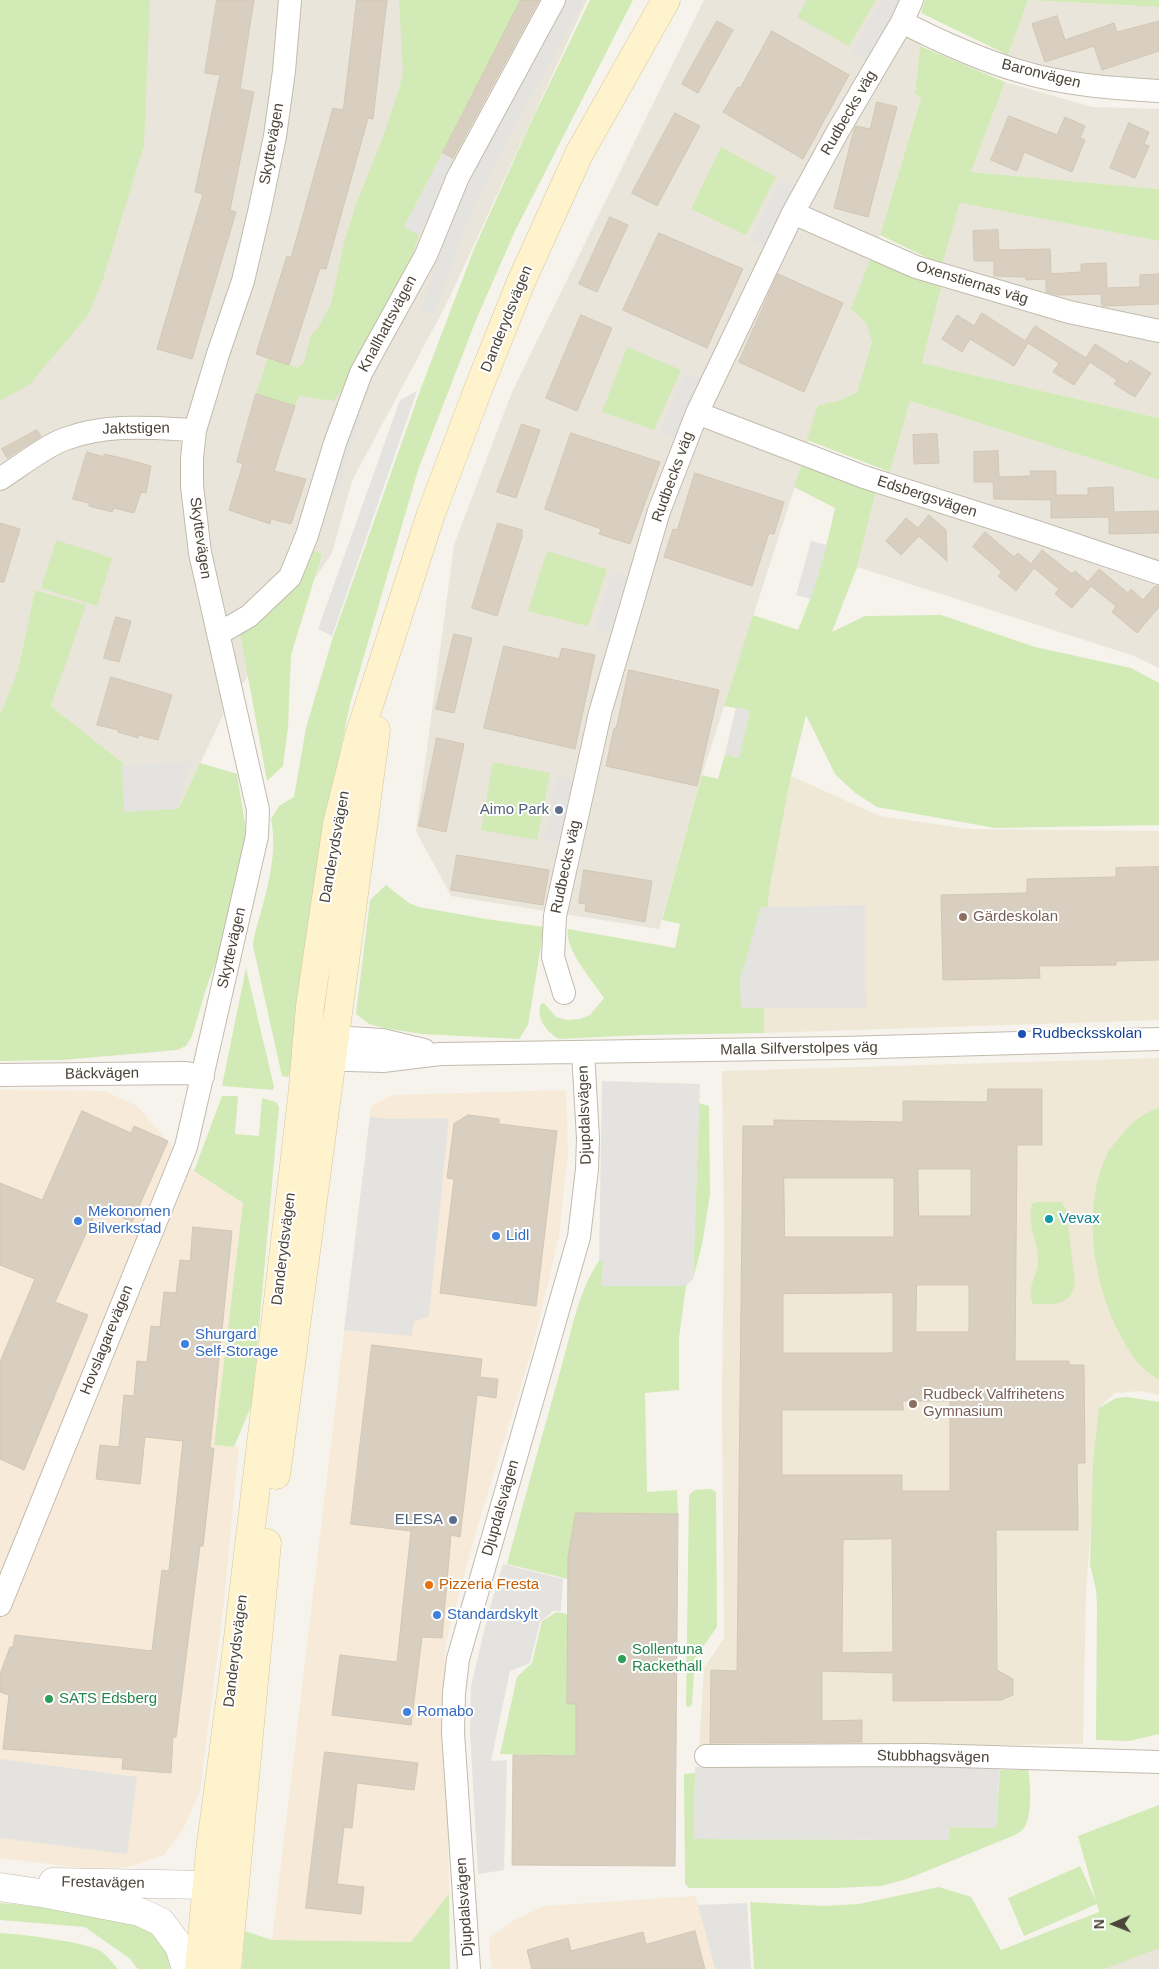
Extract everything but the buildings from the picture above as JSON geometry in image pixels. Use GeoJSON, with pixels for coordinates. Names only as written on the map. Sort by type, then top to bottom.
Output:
{"type":"FeatureCollection","features":[{"type":"Feature","properties":{"kind":"main road","name":"Danderydsvägen"},"geometry":{"type":"LineString","coordinates":[[199,1969],[209,1896],[306,1047],[337,824],[359,736],[432,514],[477,392],[521,282],[579,154],[666,0]]}},
{"type":"Feature","properties":{"kind":"main road","name":"Danderydsvägen"},"geometry":{"type":"LineString","coordinates":[[227,1969],[269,1526],[387,654]]}},
{"type":"Feature","properties":{"kind":"main road"},"geometry":{"type":"LineString","coordinates":[[222,1969],[209,1896],[238,1864]]}},
{"type":"Feature","properties":{"kind":"street","name":"Skyttevägen"},"geometry":{"type":"LineString","coordinates":[[203,1076],[257,836],[258,810],[200,553],[192,486],[192,458],[195,430],[218,354],[243,282],[260,208],[275,136],[284,71],[290,0]]}},
{"type":"Feature","properties":{"kind":"street","name":"Knallhattsvägen"},"geometry":{"type":"LineString","coordinates":[[218,634],[249,616],[290,577],[307,535],[335,443],[361,373],[426,255],[458,177],[554,0]]}},
{"type":"Feature","properties":{"kind":"street","name":"Rudbecks väg"},"geometry":{"type":"LineString","coordinates":[[564,993],[553,957],[555,916],[600,713],[659,511],[697,413],[793,213],[838,131],[902,22],[912,0]]}},
{"type":"Feature","properties":{"kind":"street","name":"Baronvägen"},"geometry":{"type":"LineString","coordinates":[[902,22],[939,41],[1019,71],[1090,86],[1159,91]]}},
{"type":"Feature","properties":{"kind":"street","name":"Oxenstiernas väg"},"geometry":{"type":"LineString","coordinates":[[793,213],[916,267],[1069,312],[1159,331]]}},
{"type":"Feature","properties":{"kind":"street","name":"Edsbergsvägen"},"geometry":{"type":"LineString","coordinates":[[697,413],[864,477],[1040,533],[1159,574]]}},
{"type":"Feature","properties":{"kind":"street","name":"Jaktstigen"},"geometry":{"type":"LineString","coordinates":[[0,479],[64,439],[91,430],[124,426],[195,430]]}},
{"type":"Feature","properties":{"kind":"street","name":"Malla Silfverstolpes väg"},"geometry":{"type":"LineString","coordinates":[[306,1047],[334,1049],[383,1061],[440,1054],[842,1048],[1159,1039]]}},
{"type":"Feature","properties":{"kind":"street","name":"Djupdalsvägen"},"geometry":{"type":"LineString","coordinates":[[469,1969],[453,1732],[454,1692],[458,1659],[579,1237],[588,1146],[583,1052]]}},
{"type":"Feature","properties":{"kind":"street","name":"Bäckvägen"},"geometry":{"type":"LineString","coordinates":[[0,1075],[186,1073],[203,1076]]}},
{"type":"Feature","properties":{"kind":"street","name":"Hovslagarevägen"},"geometry":{"type":"LineString","coordinates":[[0,1603],[186,1147],[203,1076]]}},
{"type":"Feature","properties":{"kind":"street","name":"Stubbhagsvägen"},"geometry":{"type":"LineString","coordinates":[[706,1756],[924,1755],[1159,1762]]}},
{"type":"Feature","properties":{"kind":"street","name":"Frestavägen"},"geometry":{"type":"LineString","coordinates":[[0,1881],[209,1896]]}},
{"type":"Feature","properties":{"kind":"street","name":"Frestavägen"},"geometry":{"type":"LineString","coordinates":[[0,1888],[47,1894],[140,1912],[161,1922],[179,1946],[186,1969]]}},
{"type":"Feature","properties":{"kind":"street","name":"Frestavägen"},"geometry":{"type":"LineString","coordinates":[[47,1894],[209,1896]]}},
{"type":"Feature","properties":{"kind":"shaded area"},"geometry":{"type":"Polygon","coordinates":[[[0,0],[587,0],[447,303],[352,481],[332,553],[227,707],[179,808],[127,810],[123,763],[51,706],[85,605],[35,590],[18,670],[0,715],[0,0]]]}},
{"type":"Feature","properties":{"kind":"shaded area"},"geometry":{"type":"Polygon","coordinates":[[[567,0],[580,0],[583,3],[511,133],[483,189],[463,233],[434,315],[421,311],[449,225],[496,125],[567,0]]]}},
{"type":"Feature","properties":{"kind":"shaded area"},"geometry":{"type":"Polygon","coordinates":[[[704,0],[908,0],[920,46],[915,92],[921,97],[880,235],[852,309],[866,323],[872,342],[857,392],[841,400],[818,405],[803,461],[702,775],[659,929],[451,896],[416,831],[454,545],[512,392],[704,0]]]}},
{"type":"Feature","properties":{"kind":"shaded area"},"geometry":{"type":"Polygon","coordinates":[[[882,0],[902,0],[866,60],[851,52],[882,0]]]}},
{"type":"Feature","properties":{"kind":"shaded area"},"geometry":{"type":"Polygon","coordinates":[[[1028,0],[1159,7],[1159,84],[1096,82],[1008,55],[1028,0]]]}},
{"type":"Feature","properties":{"kind":"shaded area"},"geometry":{"type":"Polygon","coordinates":[[[1005,82],[1092,107],[1159,109],[1159,189],[971,172],[1005,82]]]}},
{"type":"Feature","properties":{"kind":"shaded area"},"geometry":{"type":"Polygon","coordinates":[[[443,153],[457,160],[419,235],[404,227],[443,153]]]}},
{"type":"Feature","properties":{"kind":"shaded area"},"geometry":{"type":"Polygon","coordinates":[[[781,180],[795,188],[763,247],[750,239],[781,180]]]}},
{"type":"Feature","properties":{"kind":"shaded area"},"geometry":{"type":"Polygon","coordinates":[[[960,203],[1159,241],[1159,324],[1046,304],[942,265],[960,203]]]}},
{"type":"Feature","properties":{"kind":"shaded area"},"geometry":{"type":"Polygon","coordinates":[[[942,285],[1159,340],[1159,418],[922,363],[942,285]]]}},
{"type":"Feature","properties":{"kind":"shaded area"},"geometry":{"type":"Polygon","coordinates":[[[685,372],[701,379],[675,438],[660,432],[685,372]]]}},
{"type":"Feature","properties":{"kind":"shaded area"},"geometry":{"type":"Polygon","coordinates":[[[417,391],[332,636],[318,629],[400,400],[417,391]]]}},
{"type":"Feature","properties":{"kind":"shaded area"},"geometry":{"type":"Polygon","coordinates":[[[910,401],[1159,480],[1159,561],[890,472],[910,401]]]}},
{"type":"Feature","properties":{"kind":"shaded area"},"geometry":{"type":"Polygon","coordinates":[[[349,412],[361,416],[337,494],[325,490],[349,412]]]}},
{"type":"Feature","properties":{"kind":"shaded area"},"geometry":{"type":"Polygon","coordinates":[[[877,488],[1159,583],[1159,668],[1134,656],[857,567],[877,488]]]}},
{"type":"Feature","properties":{"kind":"shaded area"},"geometry":{"type":"Polygon","coordinates":[[[811,541],[827,545],[811,599],[796,595],[811,541]]]}},
{"type":"Feature","properties":{"kind":"shaded area"},"geometry":{"type":"Polygon","coordinates":[[[612,571],[627,576],[610,632],[595,628],[612,571]]]}},
{"type":"Feature","properties":{"kind":"shaded area"},"geometry":{"type":"Polygon","coordinates":[[[736,707],[750,711],[739,758],[725,754],[736,707]]]}},
{"type":"Feature","properties":{"kind":"shaded area"},"geometry":{"type":"Polygon","coordinates":[[[191,761],[176,809],[124,812],[122,766],[191,761]]]}},
{"type":"Feature","properties":{"kind":"shaded area","name":"Aimo Park"},"geometry":{"type":"Polygon","coordinates":[[[557,775],[573,780],[561,844],[544,840],[557,775]]]}},
{"type":"Feature","properties":{"kind":"shaded area","name":"Gärdeskolan"},"geometry":{"type":"Polygon","coordinates":[[[791,776],[880,816],[968,829],[1159,831],[1159,1020],[764,1033],[765,944],[769,891],[791,776]]]}},
{"type":"Feature","properties":{"kind":"shaded area"},"geometry":{"type":"Polygon","coordinates":[[[865,905],[866,1008],[741,1008],[740,980],[761,907],[865,905]]]}},
{"type":"Feature","properties":{"kind":"shaded area","name":"Rudbeck Valfrihetens Gymnasium"},"geometry":{"type":"Polygon","coordinates":[[[1159,1058],[1159,1395],[1141,1391],[1115,1393],[1100,1407],[1086,1590],[1083,1744],[699,1749],[704,1668],[724,1638],[722,1071],[1159,1058]]]}},
{"type":"Feature","properties":{"kind":"shaded area"},"geometry":{"type":"Polygon","coordinates":[[[602,1081],[700,1084],[693,1279],[686,1286],[602,1286],[603,1261],[599,1261],[602,1081]]]}},
{"type":"Feature","properties":{"kind":"shaded area"},"geometry":{"type":"Polygon","coordinates":[[[0,1090],[105,1091],[137,1106],[194,1171],[243,1203],[214,1445],[239,1447],[224,1601],[200,1792],[183,1829],[164,1855],[129,1867],[81,1868],[0,1858],[0,1090]]]}},
{"type":"Feature","properties":{"kind":"shaded area"},"geometry":{"type":"Polygon","coordinates":[[[566,1090],[568,1154],[559,1237],[531,1353],[476,1531],[445,1647],[449,1894],[411,1942],[272,1940],[371,1106],[392,1095],[566,1090]]]}},
{"type":"Feature","properties":{"kind":"shaded area"},"geometry":{"type":"Polygon","coordinates":[[[370,1117],[390,1119],[449,1118],[429,1316],[414,1322],[412,1336],[344,1330],[370,1117]]]}},
{"type":"Feature","properties":{"kind":"shaded area"},"geometry":{"type":"Polygon","coordinates":[[[503,1564],[563,1579],[561,1611],[553,1611],[540,1622],[530,1663],[510,1671],[491,1761],[507,1760],[504,1870],[478,1874],[470,1733],[471,1686],[489,1611],[503,1564]]]}},
{"type":"Feature","properties":{"kind":"shaded area"},"geometry":{"type":"Polygon","coordinates":[[[0,1759],[137,1777],[127,1854],[0,1838],[0,1759]]]}},
{"type":"Feature","properties":{"kind":"shaded area"},"geometry":{"type":"Polygon","coordinates":[[[1000,1766],[996,1828],[950,1827],[948,1840],[694,1839],[695,1767],[1000,1766]]]}},
{"type":"Feature","properties":{"kind":"shaded area"},"geometry":{"type":"Polygon","coordinates":[[[696,1896],[715,1969],[491,1969],[489,1938],[516,1919],[545,1906],[696,1896]]]}},
{"type":"Feature","properties":{"kind":"shaded area"},"geometry":{"type":"Polygon","coordinates":[[[747,1903],[751,1969],[715,1969],[698,1905],[747,1903]]]}},
{"type":"Feature","properties":{"kind":"shaded area"},"geometry":{"type":"Polygon","coordinates":[[[1159,1943],[1159,1969],[1094,1969],[1159,1943]]]}},
{"type":"Feature","properties":{"kind":"green space"},"geometry":{"type":"Polygon","coordinates":[[[0,0],[150,0],[144,145],[103,279],[88,315],[30,384],[0,401],[0,0]]]}},
{"type":"Feature","properties":{"kind":"green space"},"geometry":{"type":"Polygon","coordinates":[[[399,0],[521,0],[404,227],[419,235],[404,278],[366,353],[334,401],[299,396],[295,406],[256,394],[268,358],[298,368],[304,362],[311,335],[318,328],[331,304],[344,243],[356,204],[382,140],[403,73],[399,0]]]}},
{"type":"Feature","properties":{"kind":"green space"},"geometry":{"type":"Polygon","coordinates":[[[590,0],[633,0],[515,231],[476,320],[418,470],[350,704],[327,817],[294,1063],[288,1077],[282,1076],[253,946],[272,863],[273,833],[271,819],[279,806],[294,797],[306,728],[332,640],[421,388],[474,249],[531,122],[590,0]]]}},
{"type":"Feature","properties":{"kind":"green space"},"geometry":{"type":"Polygon","coordinates":[[[807,0],[876,0],[849,46],[797,17],[807,0]]]}},
{"type":"Feature","properties":{"kind":"green space"},"geometry":{"type":"Polygon","coordinates":[[[925,0],[1028,0],[1008,55],[921,13],[925,0]]]}},
{"type":"Feature","properties":{"kind":"green space"},"geometry":{"type":"Polygon","coordinates":[[[1028,0],[1159,0],[1159,7],[1028,0]]]}},
{"type":"Feature","properties":{"kind":"green space"},"geometry":{"type":"Polygon","coordinates":[[[920,46],[1005,82],[971,172],[1159,189],[1159,241],[960,203],[942,265],[880,235],[921,98],[915,93],[920,46]]]}},
{"type":"Feature","properties":{"kind":"green space"},"geometry":{"type":"Polygon","coordinates":[[[721,147],[776,177],[746,235],[691,209],[721,147]]]}},
{"type":"Feature","properties":{"kind":"green space"},"geometry":{"type":"Polygon","coordinates":[[[870,260],[942,285],[922,363],[1159,418],[1159,480],[910,401],[890,472],[807,440],[818,405],[841,400],[857,392],[872,342],[866,323],[851,309],[870,260]]]}},
{"type":"Feature","properties":{"kind":"green space"},"geometry":{"type":"Polygon","coordinates":[[[627,347],[681,370],[654,430],[602,412],[627,347]]]}},
{"type":"Feature","properties":{"kind":"green space"},"geometry":{"type":"Polygon","coordinates":[[[803,461],[877,488],[857,567],[832,632],[865,616],[941,615],[1035,647],[1131,668],[1159,683],[1159,825],[995,828],[877,807],[855,793],[835,774],[806,715],[791,776],[769,891],[765,944],[764,1033],[642,1035],[559,1039],[547,1029],[541,1020],[541,1004],[544,1003],[556,1017],[567,1020],[580,1019],[590,1015],[604,998],[570,946],[568,929],[675,948],[680,924],[662,920],[702,775],[718,779],[725,754],[738,758],[750,711],[724,706],[753,615],[798,630],[810,600],[824,555],[835,508],[794,487],[803,461]]]}},
{"type":"Feature","properties":{"kind":"green space"},"geometry":{"type":"Polygon","coordinates":[[[56,540],[112,558],[97,606],[41,588],[56,540]]]}},
{"type":"Feature","properties":{"kind":"green space"},"geometry":{"type":"Polygon","coordinates":[[[312,550],[322,554],[291,655],[288,727],[283,766],[267,781],[240,633],[312,550]]]}},
{"type":"Feature","properties":{"kind":"green space"},"geometry":{"type":"Polygon","coordinates":[[[547,551],[607,569],[588,626],[528,611],[547,551]]]}},
{"type":"Feature","properties":{"kind":"green space"},"geometry":{"type":"Polygon","coordinates":[[[35,590],[86,605],[51,706],[123,763],[127,810],[179,808],[200,763],[237,774],[245,824],[246,846],[220,951],[192,1036],[186,1046],[177,1050],[62,1060],[0,1061],[0,715],[18,670],[35,590]]]}},
{"type":"Feature","properties":{"kind":"green space"},"geometry":{"type":"Polygon","coordinates":[[[493,762],[550,773],[537,840],[481,830],[493,762]]]}},
{"type":"Feature","properties":{"kind":"green space"},"geometry":{"type":"Polygon","coordinates":[[[386,885],[409,903],[419,907],[544,927],[528,1025],[519,1039],[422,1034],[369,1024],[356,1014],[370,900],[386,885]]]}},
{"type":"Feature","properties":{"kind":"green space"},"geometry":{"type":"Polygon","coordinates":[[[246,968],[274,1087],[273,1090],[222,1086],[246,968]]]}},
{"type":"Feature","properties":{"kind":"green space"},"geometry":{"type":"Polygon","coordinates":[[[222,1096],[238,1096],[235,1134],[259,1136],[262,1098],[276,1102],[279,1107],[252,1404],[234,1447],[214,1445],[243,1203],[194,1171],[222,1096]]]}},
{"type":"Feature","properties":{"kind":"green space"},"geometry":{"type":"Polygon","coordinates":[[[699,1103],[709,1106],[710,1194],[702,1245],[693,1279],[699,1103]]]}},
{"type":"Feature","properties":{"kind":"green space"},"geometry":{"type":"Polygon","coordinates":[[[1159,1108],[1159,1379],[1133,1357],[1116,1327],[1101,1286],[1096,1263],[1093,1217],[1100,1173],[1108,1152],[1133,1123],[1147,1113],[1159,1108]]]}},
{"type":"Feature","properties":{"kind":"green space"},"geometry":{"type":"Polygon","coordinates":[[[1036,1202],[1061,1202],[1066,1209],[1075,1282],[1070,1296],[1066,1300],[1054,1304],[1033,1304],[1031,1298],[1031,1287],[1038,1262],[1031,1219],[1032,1204],[1036,1202]]]}},
{"type":"Feature","properties":{"kind":"green space"},"geometry":{"type":"Polygon","coordinates":[[[599,1261],[603,1261],[602,1286],[686,1286],[679,1338],[679,1390],[645,1393],[647,1492],[677,1490],[678,1514],[576,1513],[568,1557],[568,1579],[507,1564],[575,1315],[591,1273],[599,1261]]]}},
{"type":"Feature","properties":{"kind":"green space"},"geometry":{"type":"Polygon","coordinates":[[[1127,1397],[1159,1402],[1159,1734],[1129,1741],[1096,1740],[1097,1605],[1096,1590],[1090,1565],[1093,1463],[1099,1408],[1116,1398],[1127,1397]]]}},
{"type":"Feature","properties":{"kind":"green space"},"geometry":{"type":"Polygon","coordinates":[[[711,1489],[716,1492],[717,1627],[695,1658],[692,1704],[690,1707],[686,1706],[689,1495],[695,1490],[711,1489]]]}},
{"type":"Feature","properties":{"kind":"green space"},"geometry":{"type":"Polygon","coordinates":[[[557,1612],[567,1614],[567,1704],[576,1704],[576,1756],[500,1754],[517,1677],[532,1663],[542,1621],[557,1612]]]}},
{"type":"Feature","properties":{"kind":"green space"},"geometry":{"type":"Polygon","coordinates":[[[1000,1770],[1028,1770],[1030,1808],[1027,1823],[1023,1829],[1015,1835],[907,1879],[881,1886],[836,1888],[689,1888],[685,1884],[684,1774],[695,1773],[694,1839],[948,1840],[950,1827],[996,1828],[1000,1770]]]}},
{"type":"Feature","properties":{"kind":"green space"},"geometry":{"type":"Polygon","coordinates":[[[1159,1805],[1159,1948],[1105,1969],[754,1969],[750,1902],[824,1906],[859,1904],[939,1887],[971,1897],[1001,1950],[1099,1912],[1097,1904],[1024,1936],[1008,1898],[1080,1866],[1096,1901],[1078,1836],[1159,1805]]]}},
{"type":"Feature","properties":{"kind":"green space"},"geometry":{"type":"Polygon","coordinates":[[[449,1894],[450,1969],[242,1969],[245,1931],[272,1940],[411,1942],[449,1894]]]}},
{"type":"Feature","properties":{"kind":"green space"},"geometry":{"type":"Polygon","coordinates":[[[0,1903],[101,1912],[161,1933],[178,1969],[138,1969],[129,1958],[85,1927],[0,1920],[0,1903]]]}},
{"type":"Feature","properties":{"kind":"green space"},"geometry":{"type":"Polygon","coordinates":[[[0,1933],[53,1939],[94,1948],[102,1952],[118,1969],[0,1969],[0,1933]]]}},
{"type":"Feature","properties":{"kind":"place","name":"Aimo Park"},"geometry":{"type":"Point","coordinates":[559,810]}},
{"type":"Feature","properties":{"kind":"place","name":"Gärdeskolan"},"geometry":{"type":"Point","coordinates":[963,917]}},
{"type":"Feature","properties":{"kind":"place","name":"Rudbecksskolan"},"geometry":{"type":"Point","coordinates":[1022,1034]}},
{"type":"Feature","properties":{"kind":"place","name":"Vevax"},"geometry":{"type":"Point","coordinates":[1049,1219]}},
{"type":"Feature","properties":{"kind":"place","name":"Mekonomen Bilverkstad"},"geometry":{"type":"Point","coordinates":[78,1221]}},
{"type":"Feature","properties":{"kind":"place","name":"Lidl"},"geometry":{"type":"Point","coordinates":[496,1236]}},
{"type":"Feature","properties":{"kind":"place","name":"Shurgard Self-Storage"},"geometry":{"type":"Point","coordinates":[185,1344]}},
{"type":"Feature","properties":{"kind":"place","name":"Rudbeck Valfrihetens Gymnasium"},"geometry":{"type":"Point","coordinates":[913,1404]}},
{"type":"Feature","properties":{"kind":"place","name":"ELESA"},"geometry":{"type":"Point","coordinates":[453,1520]}},
{"type":"Feature","properties":{"kind":"place","name":"Pizzeria Fresta"},"geometry":{"type":"Point","coordinates":[429,1585]}},
{"type":"Feature","properties":{"kind":"place","name":"Standardskylt"},"geometry":{"type":"Point","coordinates":[437,1615]}},
{"type":"Feature","properties":{"kind":"place","name":"Sollentuna Rackethall"},"geometry":{"type":"Point","coordinates":[622,1659]}},
{"type":"Feature","properties":{"kind":"place","name":"SATS Edsberg"},"geometry":{"type":"Point","coordinates":[49,1699]}},
{"type":"Feature","properties":{"kind":"place","name":"Romabo"},"geometry":{"type":"Point","coordinates":[407,1712]}}]}
